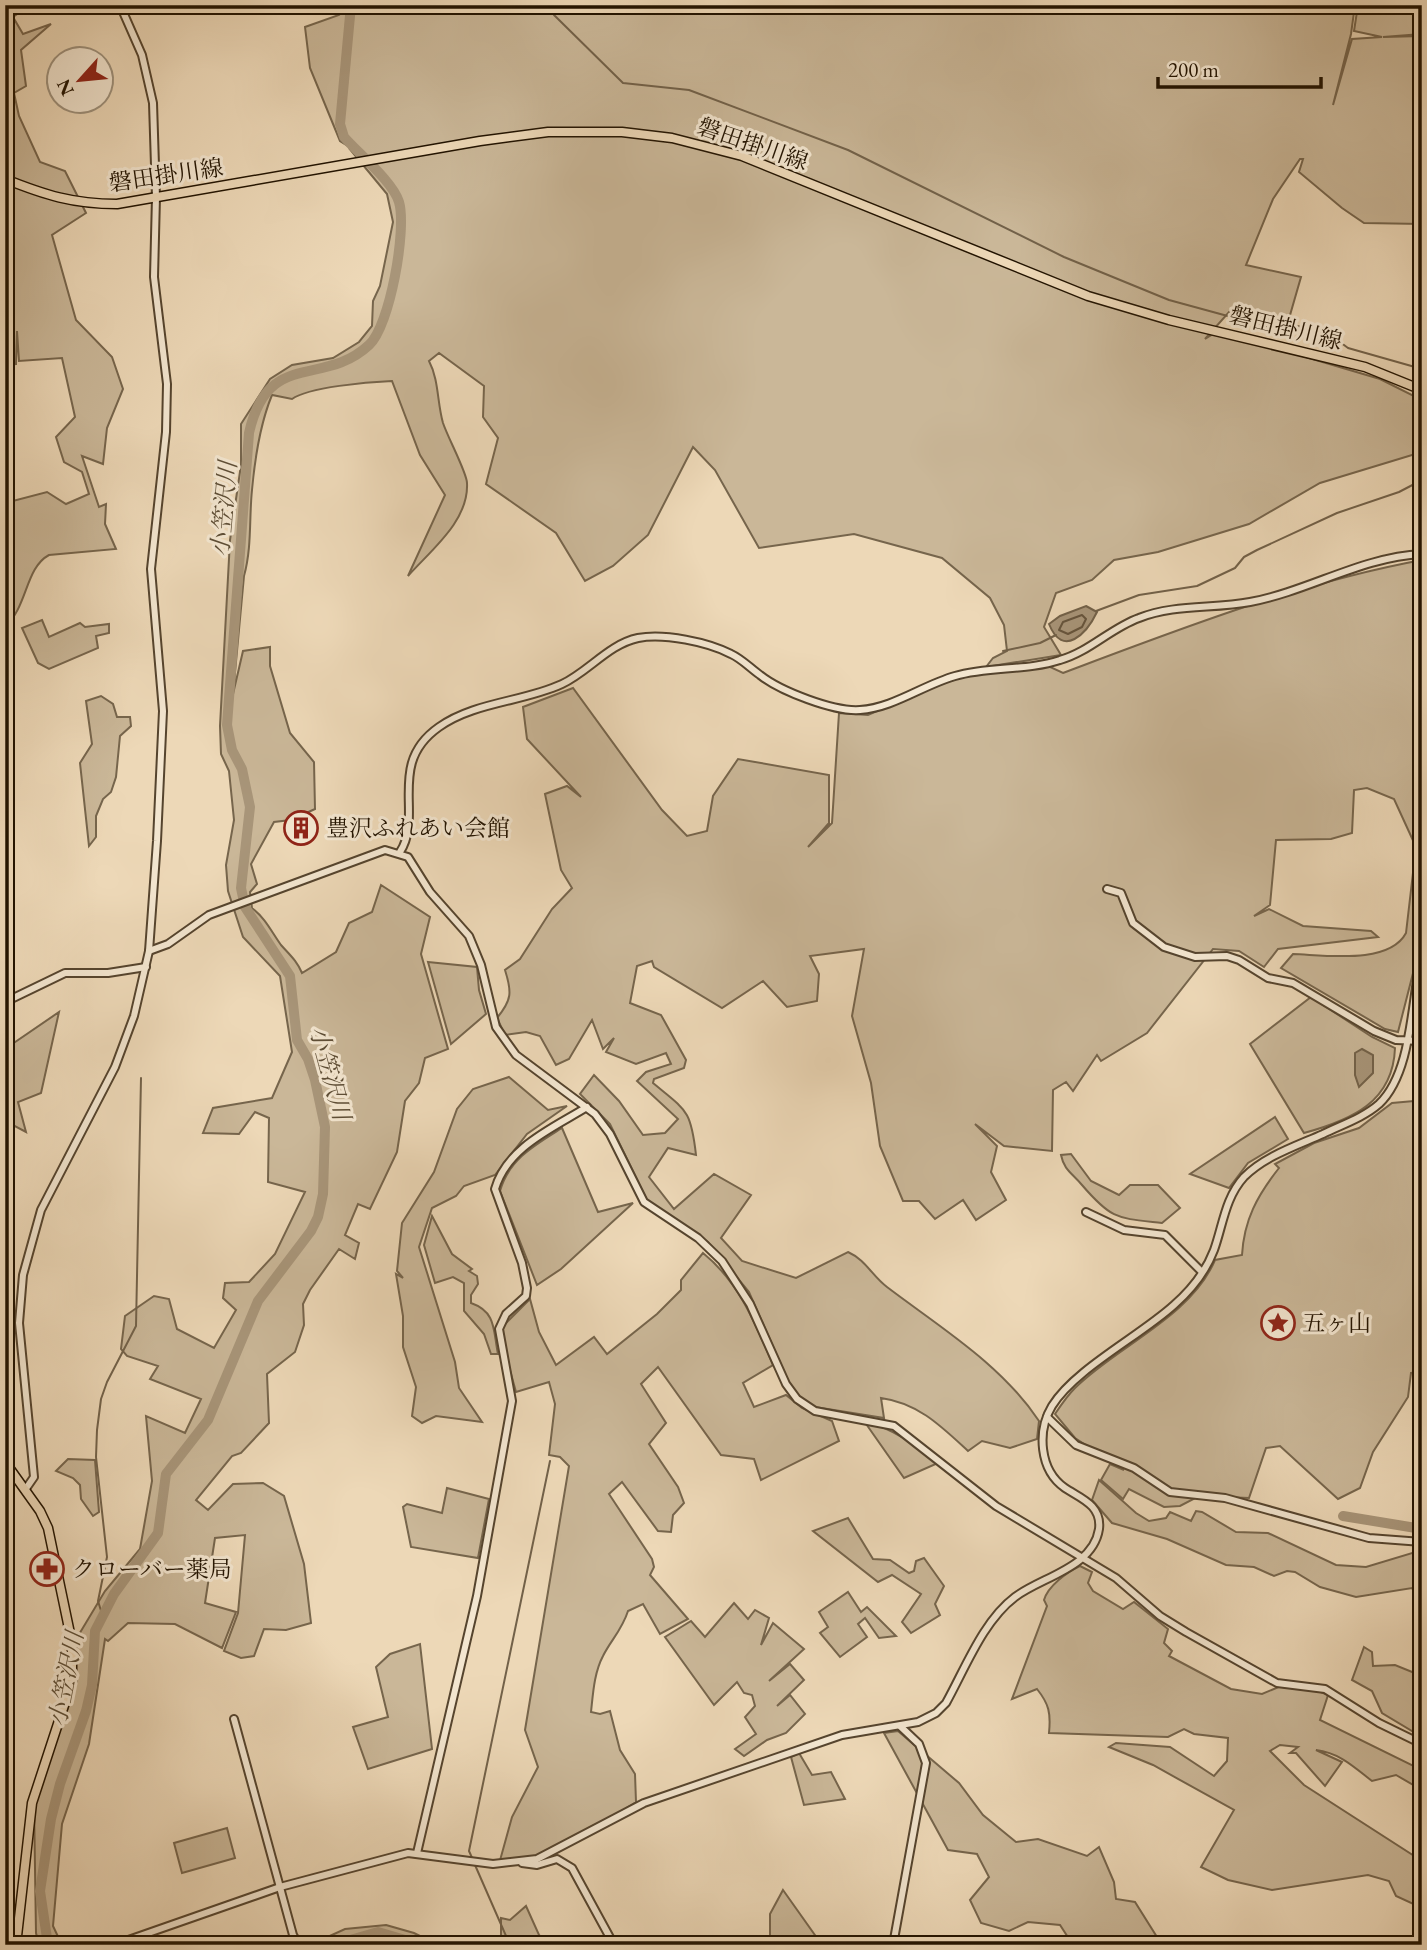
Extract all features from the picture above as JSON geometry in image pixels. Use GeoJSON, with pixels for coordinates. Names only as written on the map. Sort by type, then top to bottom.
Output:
{"type":"FeatureCollection","features":[{"type":"Feature","properties":{"kind":"main road","name":"磐田掛川線"},"geometry":{"type":"LineString","coordinates":[[5,179],[51,197],[84,204],[117,204],[548,132],[622,132],[708,145],[742,156],[1088,296],[1169,320],[1365,367],[1422,390]]}},
{"type":"Feature","properties":{"kind":"main road"},"geometry":{"type":"LineString","coordinates":[[5,1462],[48,1528],[72,1643],[72,1681],[32,1803],[16,1945]]}},
{"type":"Feature","properties":{"kind":"street"},"geometry":{"type":"LineString","coordinates":[[25,1490],[33,1477],[19,1323],[30,1244],[49,1192],[115,1067],[134,1016],[149,951],[163,716],[151,569],[167,400],[165,355],[154,278],[156,197],[150,86],[142,54],[121,5]]}},
{"type":"Feature","properties":{"kind":"street"},"geometry":{"type":"LineString","coordinates":[[400,852],[407,838],[408,776],[420,746],[433,732],[461,716],[564,683],[621,645],[635,639],[662,638],[721,650],[733,654],[770,682],[836,708],[856,711],[889,702],[962,674],[1062,660],[1152,613],[1251,602],[1366,564],[1422,554]]}},
{"type":"Feature","properties":{"kind":"street"},"geometry":{"type":"LineString","coordinates":[[149,951],[168,944],[201,919],[228,908],[385,850],[400,852],[408,857],[430,892],[470,936],[481,964],[496,1027],[516,1055],[587,1107],[610,1134],[644,1202],[698,1238],[734,1278],[750,1304],[786,1384],[801,1403],[815,1411],[894,1426],[996,1506],[1083,1556],[1122,1582],[1160,1616],[1270,1680],[1325,1689],[1379,1723],[1422,1744]]}},
{"type":"Feature","properties":{"kind":"street"},"geometry":{"type":"LineString","coordinates":[[1107,889],[1121,893],[1133,923],[1164,947],[1195,957],[1227,956],[1239,960],[1268,978],[1293,984],[1374,1031],[1406,1041],[1422,1041]]}},
{"type":"Feature","properties":{"kind":"street"},"geometry":{"type":"LineString","coordinates":[[520,1863],[557,1851],[617,1815],[658,1797],[842,1735],[924,1720],[943,1707],[991,1624],[1006,1604],[1083,1556],[1097,1537],[1099,1521],[1089,1502],[1065,1488],[1050,1470],[1042,1447],[1047,1417],[1059,1396],[1175,1305],[1202,1272],[1214,1250],[1232,1194],[1245,1177],[1266,1160],[1356,1119],[1379,1104],[1395,1081],[1406,1041],[1422,953]]}},
{"type":"Feature","properties":{"kind":"street"},"geometry":{"type":"LineString","coordinates":[[5,1002],[65,973],[108,973],[146,967]]}},
{"type":"Feature","properties":{"kind":"street"},"geometry":{"type":"LineString","coordinates":[[417,1853],[477,1596],[512,1401],[499,1329],[506,1314],[526,1296],[527,1288],[525,1271],[495,1189],[503,1172],[523,1147],[587,1107]]}},
{"type":"Feature","properties":{"kind":"street"},"geometry":{"type":"LineString","coordinates":[[1086,1212],[1124,1230],[1165,1235],[1202,1272]]}},
{"type":"Feature","properties":{"kind":"street"},"geometry":{"type":"LineString","coordinates":[[1047,1417],[1076,1445],[1134,1468],[1170,1492],[1225,1498],[1369,1538],[1422,1542]]}},
{"type":"Feature","properties":{"kind":"street"},"geometry":{"type":"LineString","coordinates":[[234,1719],[280,1887],[299,1945]]}},
{"type":"Feature","properties":{"kind":"street"},"geometry":{"type":"LineString","coordinates":[[893,1945],[926,1763],[919,1744],[900,1726]]}},
{"type":"Feature","properties":{"kind":"street"},"geometry":{"type":"LineString","coordinates":[[117,1944],[280,1887],[417,1853],[480,1863],[537,1865],[557,1859],[572,1868],[614,1945]]}},
{"type":"Feature","properties":{"kind":"shaded area"},"geometry":{"type":"Polygon","coordinates":[[[5,5],[30,5],[13,17],[23,34],[51,24],[21,50],[26,86],[14,93],[19,116],[40,162],[65,171],[86,213],[52,235],[76,320],[112,357],[123,389],[107,428],[103,464],[82,456],[99,507],[106,504],[105,524],[116,549],[49,555],[35,569],[18,609],[5,627],[5,503],[47,492],[66,504],[89,494],[82,472],[64,462],[56,437],[75,417],[62,358],[19,361],[17,331],[16,364],[5,365],[5,5]]]}},
{"type":"Feature","properties":{"kind":"shaded area"},"geometry":{"type":"Polygon","coordinates":[[[348,5],[1355,5],[1351,34],[1333,105],[1352,39],[1382,37],[1354,31],[1358,5],[1422,5],[1422,34],[1383,37],[1422,36],[1422,224],[1364,223],[1299,172],[1303,159],[1300,159],[1273,199],[1246,265],[1301,277],[1288,322],[1229,312],[1205,339],[1218,331],[1380,379],[1422,400],[1422,452],[1320,483],[1249,524],[1158,552],[1114,560],[1092,580],[1056,593],[1044,627],[1061,655],[986,667],[993,658],[1007,651],[1004,625],[990,598],[942,558],[854,534],[759,548],[715,470],[693,447],[648,535],[613,566],[585,581],[556,533],[486,484],[498,438],[483,417],[484,386],[439,353],[429,361],[435,376],[443,423],[466,478],[466,497],[462,510],[447,534],[408,576],[445,495],[420,455],[392,381],[325,388],[292,399],[272,395],[261,429],[255,465],[233,694],[243,651],[270,647],[270,666],[290,733],[314,762],[315,809],[291,820],[274,822],[251,864],[257,884],[250,892],[252,908],[265,921],[302,973],[336,952],[349,923],[372,912],[381,885],[430,917],[421,954],[448,1049],[425,1058],[419,1083],[405,1101],[397,1152],[370,1209],[358,1204],[345,1235],[359,1243],[355,1259],[339,1249],[303,1304],[304,1325],[295,1352],[267,1374],[269,1423],[241,1453],[232,1456],[196,1500],[208,1510],[233,1484],[263,1483],[284,1496],[304,1564],[311,1623],[286,1630],[264,1629],[254,1656],[241,1658],[224,1651],[238,1613],[245,1535],[215,1538],[205,1603],[236,1612],[222,1648],[175,1624],[128,1623],[108,1641],[105,1639],[89,1744],[62,1824],[53,1926],[62,1945],[39,1945],[36,1933],[34,1803],[70,1702],[75,1641],[105,1591],[140,1549],[152,1481],[146,1416],[185,1433],[201,1399],[150,1379],[158,1366],[127,1356],[121,1349],[125,1316],[154,1296],[169,1299],[177,1329],[214,1348],[236,1310],[223,1298],[225,1283],[249,1282],[275,1254],[305,1192],[268,1182],[269,1118],[255,1112],[239,1134],[203,1133],[213,1108],[272,1098],[292,1052],[280,976],[243,937],[228,891],[226,865],[234,820],[229,771],[221,754],[220,726],[230,540],[241,465],[241,424],[270,379],[292,365],[333,358],[359,342],[372,326],[373,301],[380,286],[393,222],[387,194],[349,148],[372,161],[340,141],[310,68],[305,27],[339,15],[348,5]]]}},
{"type":"Feature","properties":{"kind":"shaded area"},"geometry":{"type":"Polygon","coordinates":[[[1422,560],[1422,742],[1418,754],[1422,747],[1422,938],[1398,1032],[1385,1029],[1281,968],[1293,954],[1355,956],[1386,950],[1398,943],[1406,933],[1416,847],[1394,799],[1367,788],[1354,790],[1352,833],[1331,839],[1276,840],[1270,905],[1254,916],[1269,909],[1303,926],[1371,931],[1378,937],[1278,949],[1264,967],[1239,951],[1213,949],[1147,1033],[1101,1061],[1097,1055],[1073,1091],[1066,1082],[1053,1090],[1052,1151],[1004,1146],[975,1124],[997,1146],[991,1172],[1006,1200],[976,1220],[963,1200],[935,1219],[919,1201],[903,1201],[880,1146],[871,1083],[852,1016],[864,949],[810,956],[819,974],[817,1001],[787,1007],[763,981],[722,1008],[654,967],[652,961],[637,966],[630,1003],[661,1015],[686,1060],[684,1068],[654,1079],[653,1083],[680,1106],[689,1120],[694,1140],[696,1155],[668,1148],[649,1177],[674,1209],[714,1174],[751,1195],[721,1238],[742,1261],[796,1278],[848,1252],[854,1255],[882,1283],[969,1348],[1007,1382],[1039,1421],[1037,1439],[1010,1448],[982,1441],[968,1451],[918,1410],[894,1401],[881,1398],[884,1418],[815,1407],[801,1399],[789,1383],[749,1292],[708,1242],[647,1200],[610,1124],[580,1094],[594,1075],[619,1101],[643,1135],[665,1133],[678,1119],[637,1081],[646,1072],[671,1064],[666,1053],[636,1064],[606,1052],[614,1038],[603,1049],[592,1020],[569,1059],[556,1065],[540,1036],[526,1032],[505,1035],[497,1018],[506,1006],[509,996],[505,970],[520,959],[552,909],[572,888],[561,870],[545,794],[567,786],[581,797],[527,739],[523,707],[573,688],[662,810],[687,836],[707,831],[713,796],[738,759],[829,775],[829,823],[808,847],[832,823],[839,713],[868,715],[934,686],[963,677],[1046,665],[1063,673],[1285,594],[1422,560]]]}},
{"type":"Feature","properties":{"kind":"shaded area"},"geometry":{"type":"Polygon","coordinates":[[[42,620],[49,637],[80,623],[85,627],[109,624],[109,633],[96,636],[98,648],[49,669],[38,663],[22,628],[42,620]]]}},
{"type":"Feature","properties":{"kind":"shaded area"},"geometry":{"type":"Polygon","coordinates":[[[101,696],[113,704],[117,717],[130,717],[131,726],[120,736],[116,777],[111,792],[103,799],[96,816],[96,837],[89,846],[80,763],[92,744],[86,701],[101,696]]]}},
{"type":"Feature","properties":{"kind":"shaded area"},"geometry":{"type":"Polygon","coordinates":[[[428,962],[477,967],[479,990],[486,1014],[451,1044],[428,962]]]}},
{"type":"Feature","properties":{"kind":"shaded area"},"geometry":{"type":"Polygon","coordinates":[[[1311,997],[1372,1037],[1395,1048],[1387,1082],[1367,1106],[1338,1122],[1304,1133],[1250,1044],[1311,997]]]}},
{"type":"Feature","properties":{"kind":"shaded area"},"geometry":{"type":"Polygon","coordinates":[[[59,1012],[41,1093],[18,1102],[26,1132],[5,1121],[5,1049],[59,1012]]]}},
{"type":"Feature","properties":{"kind":"shaded area"},"geometry":{"type":"Polygon","coordinates":[[[509,1077],[548,1110],[567,1106],[527,1134],[495,1175],[464,1186],[456,1196],[432,1208],[419,1247],[455,1362],[459,1388],[482,1422],[436,1416],[422,1423],[412,1416],[416,1387],[403,1347],[403,1316],[396,1274],[403,1278],[397,1271],[402,1223],[434,1172],[457,1109],[473,1089],[509,1077]]]}},
{"type":"Feature","properties":{"kind":"shaded area"},"geometry":{"type":"Polygon","coordinates":[[[1392,1103],[1422,1103],[1422,1372],[1411,1373],[1408,1397],[1373,1452],[1360,1488],[1338,1499],[1280,1446],[1266,1448],[1249,1498],[1199,1496],[1180,1506],[1164,1507],[1129,1489],[1123,1499],[1101,1480],[1110,1464],[1124,1470],[1075,1438],[1055,1414],[1064,1401],[1092,1373],[1152,1330],[1189,1298],[1204,1280],[1215,1260],[1242,1255],[1249,1219],[1264,1188],[1279,1168],[1275,1164],[1314,1143],[1359,1128],[1392,1103]]]}},
{"type":"Feature","properties":{"kind":"shaded area"},"geometry":{"type":"Polygon","coordinates":[[[1275,1117],[1288,1139],[1248,1163],[1229,1188],[1190,1174],[1275,1117]]]}},
{"type":"Feature","properties":{"kind":"shaded area"},"geometry":{"type":"Polygon","coordinates":[[[562,1128],[598,1212],[633,1203],[561,1269],[537,1285],[500,1191],[516,1161],[562,1128]]]}},
{"type":"Feature","properties":{"kind":"shaded area"},"geometry":{"type":"Polygon","coordinates":[[[1071,1154],[1091,1181],[1119,1195],[1130,1185],[1158,1185],[1180,1208],[1162,1223],[1116,1215],[1101,1205],[1066,1168],[1061,1155],[1071,1154]]]}},
{"type":"Feature","properties":{"kind":"shaded area"},"geometry":{"type":"Polygon","coordinates":[[[432,1216],[452,1254],[477,1276],[478,1284],[471,1295],[471,1303],[490,1317],[498,1354],[491,1354],[484,1334],[464,1311],[464,1283],[453,1277],[435,1283],[424,1245],[432,1216]]]}},
{"type":"Feature","properties":{"kind":"shaded area"},"geometry":{"type":"Polygon","coordinates":[[[703,1253],[716,1264],[736,1290],[773,1365],[743,1383],[754,1407],[786,1395],[802,1408],[832,1421],[839,1441],[761,1480],[754,1459],[721,1455],[658,1367],[641,1384],[666,1423],[649,1444],[678,1487],[684,1503],[673,1515],[671,1532],[658,1531],[622,1482],[609,1494],[652,1559],[654,1567],[650,1575],[688,1619],[660,1634],[643,1604],[628,1611],[598,1669],[591,1712],[600,1714],[610,1711],[620,1750],[635,1774],[636,1802],[561,1849],[535,1860],[499,1864],[512,1817],[538,1767],[525,1730],[569,1466],[560,1457],[549,1455],[555,1404],[549,1382],[516,1392],[500,1334],[502,1327],[530,1299],[539,1332],[556,1365],[594,1337],[607,1354],[657,1314],[681,1290],[681,1280],[703,1253]]]}},
{"type":"Feature","properties":{"kind":"shaded area"},"geometry":{"type":"Polygon","coordinates":[[[864,1421],[903,1438],[938,1463],[904,1478],[864,1421]]]}},
{"type":"Feature","properties":{"kind":"shaded area"},"geometry":{"type":"Polygon","coordinates":[[[68,1459],[95,1460],[99,1512],[93,1516],[81,1499],[80,1485],[73,1478],[56,1471],[68,1459]]]}},
{"type":"Feature","properties":{"kind":"shaded area"},"geometry":{"type":"Polygon","coordinates":[[[1099,1480],[1149,1521],[1166,1518],[1170,1512],[1191,1521],[1196,1511],[1202,1512],[1236,1532],[1268,1533],[1336,1565],[1366,1567],[1422,1550],[1422,1605],[1412,1588],[1356,1597],[1320,1587],[1295,1572],[1287,1571],[1274,1576],[1254,1567],[1226,1565],[1167,1539],[1112,1523],[1092,1500],[1099,1480]]]}},
{"type":"Feature","properties":{"kind":"shaded area"},"geometry":{"type":"Polygon","coordinates":[[[447,1488],[489,1499],[478,1558],[411,1547],[403,1507],[407,1504],[442,1513],[447,1488]]]}},
{"type":"Feature","properties":{"kind":"shaded area"},"geometry":{"type":"Polygon","coordinates":[[[848,1518],[873,1559],[890,1560],[909,1573],[914,1571],[916,1561],[924,1558],[944,1586],[935,1604],[940,1615],[911,1633],[902,1622],[921,1594],[892,1575],[878,1582],[813,1531],[848,1518]]]}},
{"type":"Feature","properties":{"kind":"shaded area"},"geometry":{"type":"Polygon","coordinates":[[[1080,1566],[1092,1572],[1088,1583],[1093,1591],[1123,1609],[1134,1602],[1168,1629],[1164,1643],[1172,1651],[1169,1656],[1231,1689],[1262,1694],[1281,1686],[1314,1689],[1328,1695],[1320,1720],[1422,1770],[1422,1790],[1396,1775],[1372,1781],[1340,1757],[1316,1750],[1342,1762],[1325,1786],[1296,1753],[1290,1753],[1298,1747],[1280,1745],[1270,1751],[1304,1785],[1422,1861],[1422,1908],[1396,1896],[1389,1881],[1368,1875],[1272,1890],[1228,1880],[1201,1867],[1234,1810],[1153,1765],[1109,1747],[1116,1743],[1170,1747],[1214,1776],[1227,1761],[1228,1738],[1194,1734],[1184,1729],[1168,1737],[1049,1733],[1048,1709],[1037,1689],[1012,1699],[1047,1606],[1044,1600],[1046,1595],[1059,1580],[1080,1566]]]}},
{"type":"Feature","properties":{"kind":"shaded area"},"geometry":{"type":"Polygon","coordinates":[[[848,1592],[861,1612],[867,1607],[896,1636],[879,1638],[865,1618],[858,1624],[867,1637],[840,1657],[820,1633],[828,1627],[819,1612],[848,1592]]]}},
{"type":"Feature","properties":{"kind":"shaded area"},"geometry":{"type":"Polygon","coordinates":[[[734,1603],[748,1619],[755,1610],[769,1618],[761,1645],[773,1623],[804,1649],[769,1681],[790,1664],[804,1680],[777,1706],[790,1695],[805,1714],[786,1733],[767,1740],[744,1756],[735,1749],[756,1734],[745,1717],[755,1706],[752,1695],[744,1693],[737,1682],[714,1705],[665,1637],[691,1621],[705,1637],[734,1603]]]}},
{"type":"Feature","properties":{"kind":"shaded area"},"geometry":{"type":"Polygon","coordinates":[[[420,1644],[432,1749],[368,1769],[353,1727],[388,1717],[376,1667],[390,1654],[420,1644]]]}},
{"type":"Feature","properties":{"kind":"shaded area"},"geometry":{"type":"Polygon","coordinates":[[[1364,1647],[1372,1652],[1373,1666],[1395,1665],[1422,1676],[1422,1737],[1382,1713],[1372,1691],[1352,1680],[1364,1647]]]}},
{"type":"Feature","properties":{"kind":"shaded area"},"geometry":{"type":"Polygon","coordinates":[[[898,1731],[959,1783],[983,1815],[1016,1842],[1038,1839],[1087,1856],[1099,1847],[1114,1882],[1116,1899],[1135,1902],[1162,1945],[1073,1945],[1060,1925],[1028,1922],[1009,1931],[981,1923],[970,1900],[989,1877],[977,1854],[948,1850],[884,1733],[898,1731]]]}},
{"type":"Feature","properties":{"kind":"shaded area"},"geometry":{"type":"Polygon","coordinates":[[[799,1753],[812,1775],[831,1772],[845,1799],[804,1805],[791,1757],[799,1753]]]}},
{"type":"Feature","properties":{"kind":"shaded area"},"geometry":{"type":"Polygon","coordinates":[[[227,1828],[235,1858],[182,1873],[174,1843],[227,1828]]]}},
{"type":"Feature","properties":{"kind":"shaded area"},"geometry":{"type":"Polygon","coordinates":[[[783,1890],[820,1945],[770,1945],[770,1914],[783,1890]]]}},
{"type":"Feature","properties":{"kind":"shaded area"},"geometry":{"type":"Polygon","coordinates":[[[526,1906],[539,1935],[549,1945],[501,1945],[501,1918],[510,1920],[526,1906]]]}},
{"type":"Feature","properties":{"kind":"shaded area"},"geometry":{"type":"Polygon","coordinates":[[[386,1925],[414,1933],[438,1945],[310,1945],[345,1929],[386,1925]]]}},
{"type":"Feature","properties":{"kind":"water"},"geometry":{"type":"Polygon","coordinates":[[[1086,606],[1097,612],[1087,628],[1074,639],[1061,640],[1049,624],[1060,616],[1086,606]]]}},
{"type":"Feature","properties":{"kind":"water"},"geometry":{"type":"Polygon","coordinates":[[[1362,1049],[1373,1055],[1373,1073],[1359,1087],[1355,1075],[1355,1053],[1362,1049]]]}},
{"type":"Feature","properties":{"kind":"waterway","name":"小笠沢川"},"geometry":{"type":"LineString","coordinates":[[48,1945],[40,1891],[51,1819],[92,1685],[95,1631],[114,1594],[158,1533],[166,1474],[208,1420],[258,1301],[311,1231],[318,1217],[323,1194],[325,1127],[315,1080],[308,1059],[297,1040],[290,976],[245,907],[241,888],[250,807],[242,769],[232,750],[227,725],[249,433],[258,407],[269,389],[283,379],[334,365],[351,358],[369,345],[377,335],[384,318],[399,254],[401,215],[396,194],[344,137],[340,124],[351,5]]}},
{"type":"Feature","properties":{"kind":"waterway"},"geometry":{"type":"LineString","coordinates":[[554,15],[623,83],[689,90],[848,150],[1064,257],[1169,300],[1268,327],[1290,325],[1310,328],[1332,336],[1348,348],[1422,369]]}},
{"type":"Feature","properties":{"kind":"waterway"},"geometry":{"type":"LineString","coordinates":[[1096,611],[1139,595],[1197,586],[1235,568],[1244,557],[1257,550],[1337,513],[1399,492],[1422,480]]}},
{"type":"Feature","properties":{"kind":"waterway"},"geometry":{"type":"LineString","coordinates":[[1003,651],[1040,643],[1056,635]]}},
{"type":"Feature","properties":{"kind":"waterway"},"geometry":{"type":"LineString","coordinates":[[102,1614],[98,1601],[107,1557],[96,1457],[97,1430],[101,1399],[107,1382],[136,1326],[141,1078]]}},
{"type":"Feature","properties":{"kind":"waterway"},"geometry":{"type":"LineString","coordinates":[[473,1860],[469,1851],[550,1461]]}},
{"type":"Feature","properties":{"kind":"waterway"},"geometry":{"type":"LineString","coordinates":[[1343,1516],[1422,1529]]}},
{"type":"Feature","properties":{"kind":"waterway"},"geometry":{"type":"LineString","coordinates":[[475,1865],[510,1945]]}},
{"type":"Feature","properties":{"kind":"waterway","name":"小笠沢川"},"geometry":{"type":"LineString","coordinates":[[333,1945],[378,1932],[422,1945]]}},
{"type":"Feature","properties":{"kind":"place","name":"豊沢ふれあい会館"},"geometry":{"type":"Point","coordinates":[301,828]}},
{"type":"Feature","properties":{"kind":"place","name":"五ヶ山"},"geometry":{"type":"Point","coordinates":[1278,1323]}},
{"type":"Feature","properties":{"kind":"place","name":"クローバー薬局"},"geometry":{"type":"Point","coordinates":[47,1569]}}]}
